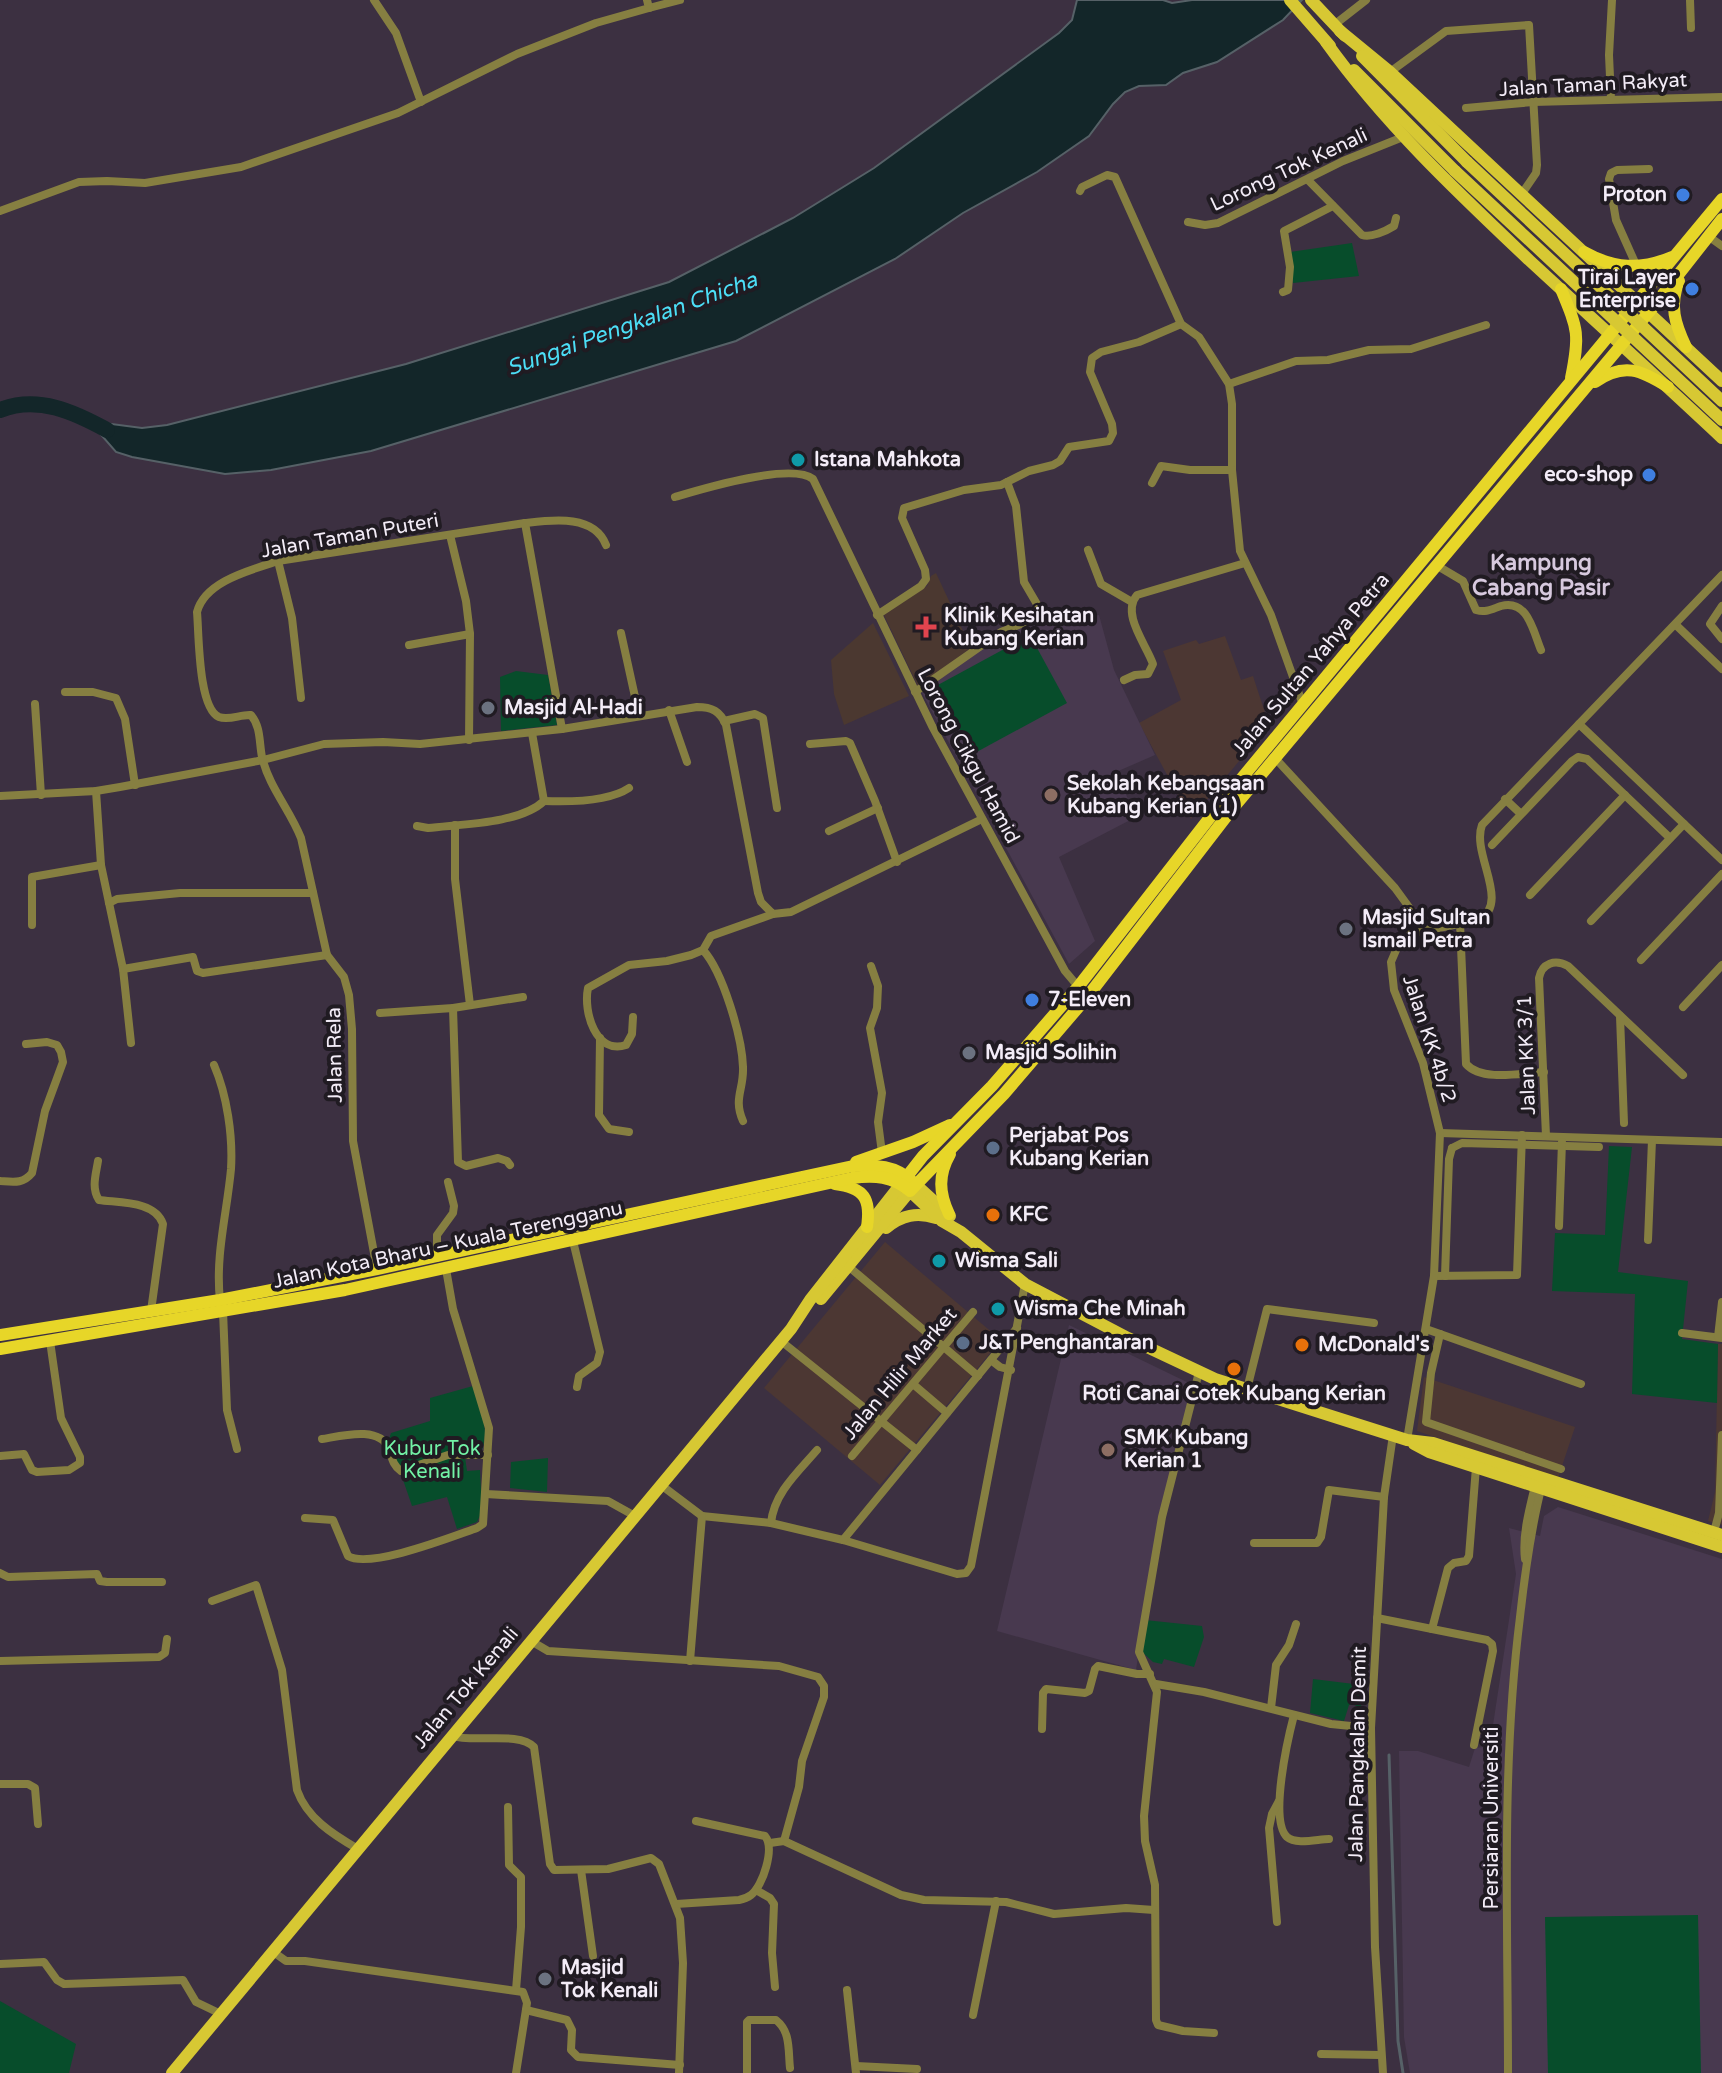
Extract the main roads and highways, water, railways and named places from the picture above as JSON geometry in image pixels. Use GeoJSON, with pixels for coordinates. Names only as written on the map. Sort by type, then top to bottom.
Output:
{"type":"FeatureCollection","features":[{"type":"Feature","properties":{"kind":"highway","name":"Jalan Sultan Yahya Petra"},"geometry":{"type":"LineString","coordinates":[[908,1184],[958,1141],[1004,1094],[1222,802],[1722,199]]}},
{"type":"Feature","properties":{"kind":"highway","name":"Jalan Sultan Yahya Petra"},"geometry":{"type":"LineString","coordinates":[[908,1184],[957,1122],[1083,991],[1623,344],[1722,219]]}},
{"type":"Feature","properties":{"kind":"highway"},"geometry":{"type":"LineString","coordinates":[[1584,252],[1608,263],[1637,267],[1675,256]]}},
{"type":"Feature","properties":{"kind":"highway"},"geometry":{"type":"LineString","coordinates":[[1685,267],[1673,298],[1677,328],[1686,347]]}},
{"type":"Feature","properties":{"kind":"highway"},"geometry":{"type":"LineString","coordinates":[[1561,289],[1575,319],[1577,333],[1571,382]]}},
{"type":"Feature","properties":{"kind":"highway"},"geometry":{"type":"LineString","coordinates":[[1584,389],[1604,375],[1626,370],[1638,370],[1668,387]]}},
{"type":"Feature","properties":{"kind":"highway"},"geometry":{"type":"LineString","coordinates":[[829,1178],[957,1122]]}},
{"type":"Feature","properties":{"kind":"highway"},"geometry":{"type":"LineString","coordinates":[[946,1218],[941,1180],[945,1162],[958,1141]]}},
{"type":"Feature","properties":{"kind":"highway","name":"Jalan Kota Bharu – Kuala Terengganu"},"geometry":{"type":"LineString","coordinates":[[0,1349],[829,1178],[874,1176],[908,1184]]}},
{"type":"Feature","properties":{"kind":"highway"},"geometry":{"type":"LineString","coordinates":[[829,1178],[863,1194],[868,1202],[867,1227]]}},
{"type":"Feature","properties":{"kind":"highway","name":"Jalan Kota Bharu – Kuala Terengganu"},"geometry":{"type":"LineString","coordinates":[[0,1335],[151,1311],[221,1305],[446,1269],[829,1178]]}},
{"type":"Feature","properties":{"kind":"main road"},"geometry":{"type":"LineString","coordinates":[[1290,0],[1322,37],[1455,171],[1722,420]]}},
{"type":"Feature","properties":{"kind":"main road"},"geometry":{"type":"LineString","coordinates":[[1311,0],[1372,69],[1467,162],[1722,401]]}},
{"type":"Feature","properties":{"kind":"main road"},"geometry":{"type":"LineString","coordinates":[[1333,24],[1390,72],[1722,381]]}},
{"type":"Feature","properties":{"kind":"main road"},"geometry":{"type":"LineString","coordinates":[[1322,37],[1355,83],[1403,137],[1722,438]]}},
{"type":"Feature","properties":{"kind":"main road"},"geometry":{"type":"LineString","coordinates":[[1574,301],[1604,292],[1608,287],[1606,272]]}},
{"type":"Feature","properties":{"kind":"main road"},"geometry":{"type":"LineString","coordinates":[[1650,370],[1654,340],[1670,332]]}},
{"type":"Feature","properties":{"kind":"main road"},"geometry":{"type":"LineString","coordinates":[[908,1184],[1025,1284],[1199,1372],[1393,1435],[1429,1452],[1476,1467],[1540,1482],[1718,1534]]}},
{"type":"Feature","properties":{"kind":"main road","name":"Jalan Sultan Yahya Petra"},"geometry":{"type":"LineString","coordinates":[[867,1227],[908,1184]]}},
{"type":"Feature","properties":{"kind":"main road","name":"Jalan Tok Kenali"},"geometry":{"type":"LineString","coordinates":[[172,2073],[791,1329],[815,1306],[865,1245],[908,1184]]}},
{"type":"Feature","properties":{"kind":"main road"},"geometry":{"type":"LineString","coordinates":[[865,1245],[901,1218],[921,1214],[946,1218]]}},
{"type":"Feature","properties":{"kind":"main road","name":"Jalan Tok Kenali"},"geometry":{"type":"LineString","coordinates":[[791,1329],[867,1227]]}},
{"type":"Feature","properties":{"kind":"main road"},"geometry":{"type":"LineString","coordinates":[[1407,1440],[1433,1443],[1516,1469],[1540,1482],[1722,1547]]}},
{"type":"Feature","properties":{"kind":"water"},"geometry":{"type":"Polygon","coordinates":[[[1077,0],[1163,0],[1172,3],[1192,0],[1302,0],[1283,20],[1217,62],[1183,73],[1166,85],[1139,86],[1125,92],[1089,136],[1037,172],[963,213],[895,259],[736,341],[371,451],[271,470],[225,474],[132,457],[116,452],[89,421],[142,428],[167,425],[406,364],[669,282],[793,218],[874,168],[1059,33],[1072,20],[1077,0]]]}},
{"type":"Feature","properties":{"kind":"waterway","name":"Sungai Pengkalan Chicha"},"geometry":{"type":"LineString","coordinates":[[0,410],[28,404],[42,405],[69,412],[107,430]]}},
{"type":"Feature","properties":{"kind":"waterway"},"geometry":{"type":"LineString","coordinates":[[1389,1755],[1398,2041],[1403,2073]]}},
{"type":"Feature","properties":{"kind":"place","name":"Proton"},"geometry":{"type":"Point","coordinates":[1683,195]}},
{"type":"Feature","properties":{"kind":"place","name":"Tirai Layer Enterprise"},"geometry":{"type":"Point","coordinates":[1692,289]}},
{"type":"Feature","properties":{"kind":"place","name":"Istana Mahkota"},"geometry":{"type":"Point","coordinates":[798,460]}},
{"type":"Feature","properties":{"kind":"place","name":"eco-shop"},"geometry":{"type":"Point","coordinates":[1649,475]}},
{"type":"Feature","properties":{"kind":"place","name":"Klinik Kesihatan Kubang Kerian"},"geometry":{"type":"Point","coordinates":[926,627]}},
{"type":"Feature","properties":{"kind":"place","name":"Masjid Al-Hadi"},"geometry":{"type":"Point","coordinates":[488,708]}},
{"type":"Feature","properties":{"kind":"place","name":"Sekolah Kebangsaan Kubang Kerian (1)"},"geometry":{"type":"Point","coordinates":[1051,795]}},
{"type":"Feature","properties":{"kind":"place","name":"Masjid Sultan Ismail Petra"},"geometry":{"type":"Point","coordinates":[1346,929]}},
{"type":"Feature","properties":{"kind":"place","name":"7-Eleven"},"geometry":{"type":"Point","coordinates":[1032,1000]}},
{"type":"Feature","properties":{"kind":"place","name":"Masjid Solihin"},"geometry":{"type":"Point","coordinates":[969,1053]}},
{"type":"Feature","properties":{"kind":"place","name":"Perjabat Pos Kubang Kerian"},"geometry":{"type":"Point","coordinates":[993,1148]}},
{"type":"Feature","properties":{"kind":"place","name":"KFC"},"geometry":{"type":"Point","coordinates":[993,1215]}},
{"type":"Feature","properties":{"kind":"place","name":"Wisma Sali"},"geometry":{"type":"Point","coordinates":[939,1261]}},
{"type":"Feature","properties":{"kind":"place","name":"Wisma Che Minah"},"geometry":{"type":"Point","coordinates":[998,1309]}},
{"type":"Feature","properties":{"kind":"place","name":"J&T Penghantaran"},"geometry":{"type":"Point","coordinates":[963,1343]}},
{"type":"Feature","properties":{"kind":"place","name":"McDonald's"},"geometry":{"type":"Point","coordinates":[1302,1345]}},
{"type":"Feature","properties":{"kind":"place","name":"Roti Canai Cotek Kubang Kerian"},"geometry":{"type":"Point","coordinates":[1234,1369]}},
{"type":"Feature","properties":{"kind":"place","name":"SMK Kubang Kerian 1"},"geometry":{"type":"Point","coordinates":[1108,1450]}},
{"type":"Feature","properties":{"kind":"place","name":"Masjid Tok Kenali"},"geometry":{"type":"Point","coordinates":[545,1979]}},
{"type":"Feature","properties":{"kind":"district","name":"Kampung Cabang Pasir"},"geometry":{"type":"Point","coordinates":[1541,576]}},
{"type":"Feature","properties":{"kind":"park label","name":"Kubur Tok Kenali"},"geometry":{"type":"Point","coordinates":[432,1460]}}]}
